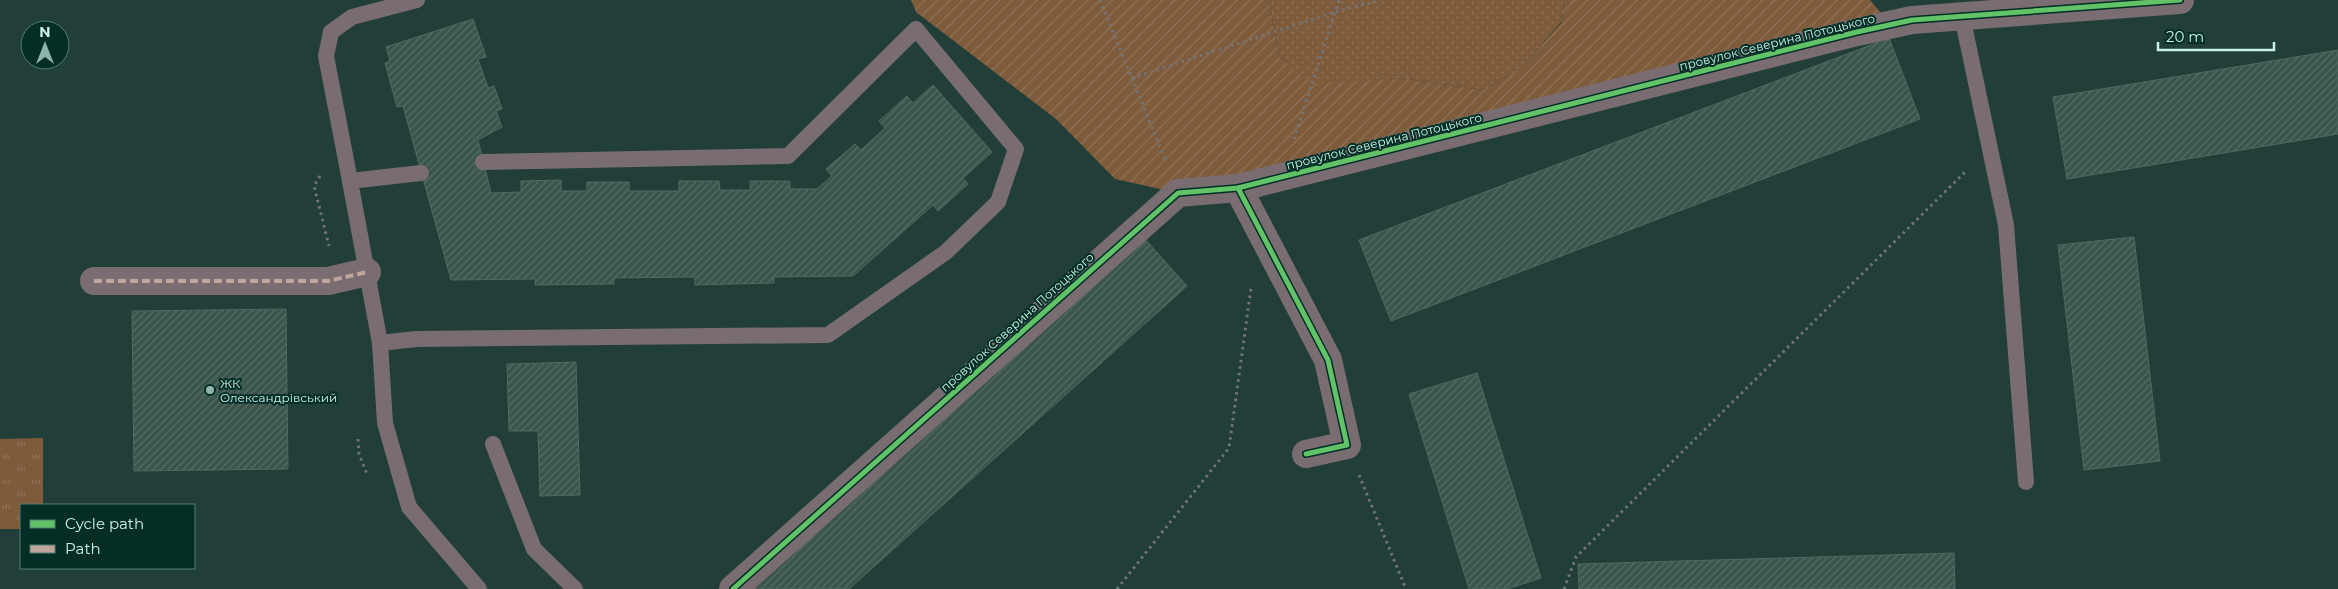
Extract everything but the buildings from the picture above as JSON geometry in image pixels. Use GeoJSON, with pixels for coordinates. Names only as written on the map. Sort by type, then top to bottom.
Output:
{"type":"FeatureCollection","features":[{"type":"Feature","properties":{"kind":"street","name":"провулок Северина Потоцького"},"geometry":{"type":"LineString","coordinates":[[733,589],[1178,192],[1238,188],[1857,32],[1912,20],[2180,0]]}},
{"type":"Feature","properties":{"kind":"street"},"geometry":{"type":"LineString","coordinates":[[1238,188],[1328,360],[1347,445],[1306,454]]}},
{"type":"Feature","properties":{"kind":"street"},"geometry":{"type":"LineString","coordinates":[[94,281],[328,281],[367,272]]}},
{"type":"Feature","properties":{"kind":"lane"},"geometry":{"type":"LineString","coordinates":[[417,0],[352,17],[331,32],[326,56],[380,343],[384,424],[409,507],[480,589]]}},
{"type":"Feature","properties":{"kind":"lane"},"geometry":{"type":"LineString","coordinates":[[1962,16],[2006,225],[2026,482]]}},
{"type":"Feature","properties":{"kind":"lane"},"geometry":{"type":"LineString","coordinates":[[380,343],[416,339],[828,335],[946,252],[998,202],[1016,150],[916,28],[788,156],[483,162]]}},
{"type":"Feature","properties":{"kind":"lane"},"geometry":{"type":"LineString","coordinates":[[350,181],[421,173]]}},
{"type":"Feature","properties":{"kind":"lane"},"geometry":{"type":"LineString","coordinates":[[493,444],[534,549],[575,589]]}},
{"type":"Feature","properties":{"kind":"path"},"geometry":{"type":"LineString","coordinates":[[1100,0],[1178,192]]}},
{"type":"Feature","properties":{"kind":"path"},"geometry":{"type":"LineString","coordinates":[[1281,177],[1339,0]]}},
{"type":"Feature","properties":{"kind":"path"},"geometry":{"type":"LineString","coordinates":[[1132,78],[1335,12],[1381,0]]}},
{"type":"Feature","properties":{"kind":"path"},"geometry":{"type":"LineString","coordinates":[[1564,589],[1576,557],[1990,147]]}},
{"type":"Feature","properties":{"kind":"path"},"geometry":{"type":"LineString","coordinates":[[1117,589],[1229,448],[1252,286]]}},
{"type":"Feature","properties":{"kind":"path"},"geometry":{"type":"LineString","coordinates":[[1347,445],[1406,589]]}},
{"type":"Feature","properties":{"kind":"green space"},"geometry":{"type":"Polygon","coordinates":[[[911,0],[1269,0],[1279,56],[1312,84],[1401,78],[1483,90],[1521,68],[1562,22],[1564,0],[1870,0],[1891,25],[1178,193],[1115,179],[1056,119],[916,12],[911,0]]]}},
{"type":"Feature","properties":{"kind":"green space"},"geometry":{"type":"Polygon","coordinates":[[[1269,0],[1564,0],[1562,21],[1521,68],[1483,90],[1401,78],[1312,85],[1279,56],[1269,0]]]}},
{"type":"Feature","properties":{"kind":"green space"},"geometry":{"type":"Polygon","coordinates":[[[43,438],[43,504],[20,504],[20,529],[0,529],[0,439],[43,438]]]}},
{"type":"Feature","properties":{"kind":"marked path"},"geometry":{"type":"LineString","coordinates":[[94,281],[328,281],[367,272]]}},
{"type":"Feature","properties":{"kind":"cycle path"},"geometry":{"type":"LineString","coordinates":[[733,589],[1178,193],[1238,188],[1857,32],[1912,20],[2180,0]]}},
{"type":"Feature","properties":{"kind":"cycle path"},"geometry":{"type":"LineString","coordinates":[[1238,188],[1328,360],[1347,445],[1306,454]]}},
{"type":"Feature","properties":{"kind":"place","name":"ЖК Олександрівський"},"geometry":{"type":"Point","coordinates":[210,390]}}]}
